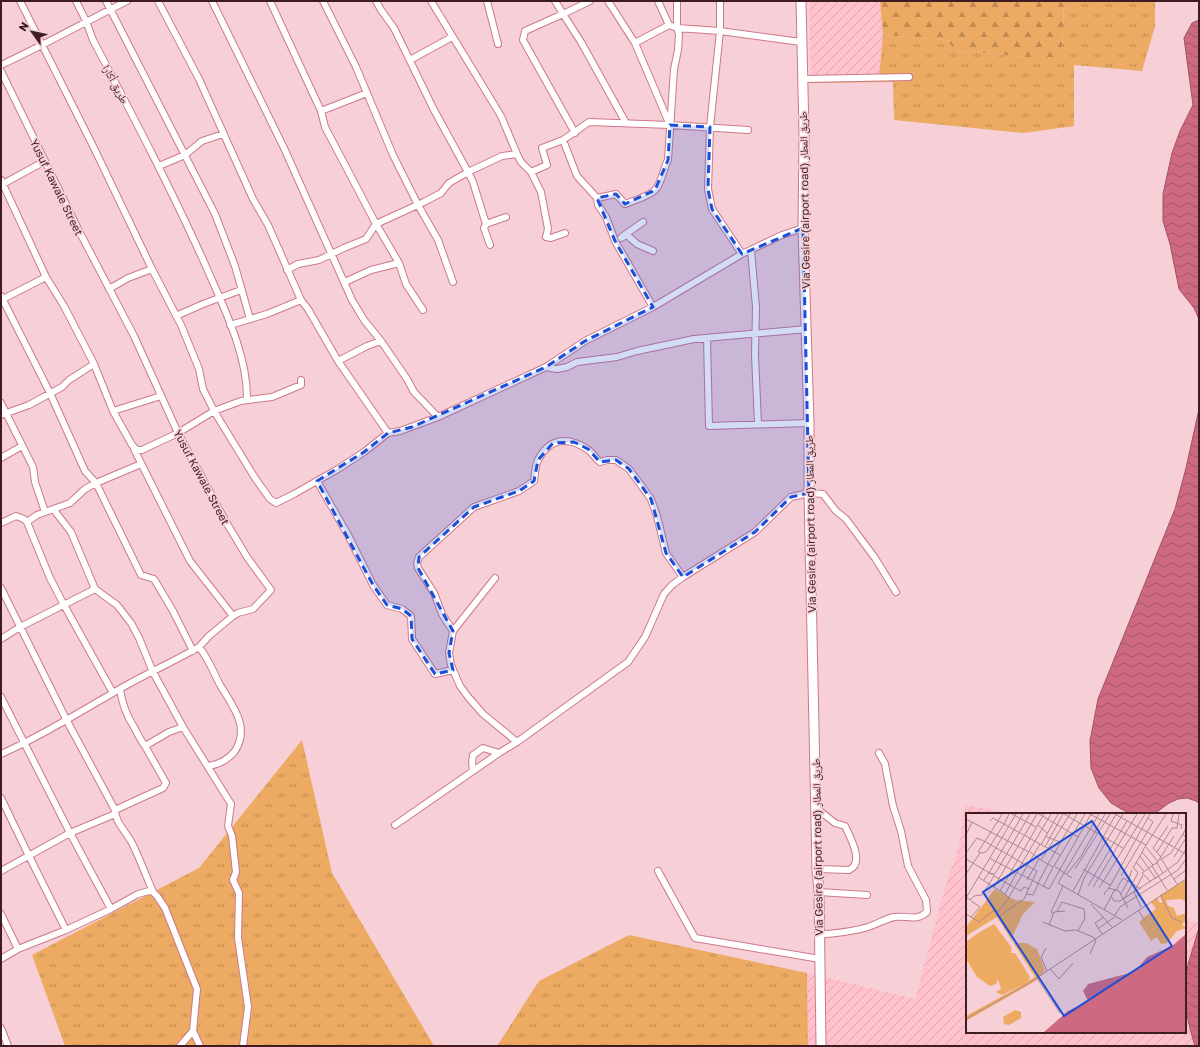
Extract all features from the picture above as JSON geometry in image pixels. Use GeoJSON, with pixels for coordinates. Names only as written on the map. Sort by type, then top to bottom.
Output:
{"type":"FeatureCollection","features":[{"type":"Feature","properties":{"kind":"main road","name":"Via Gesire (airport road) طريق المطار"},"geometry":{"type":"LineString","coordinates":[[801,1],[804,134],[803,228],[807,329],[809,493],[817,869],[819,892],[821,1046]]}},
{"type":"Feature","properties":{"kind":"street"},"geometry":{"type":"LineString","coordinates":[[20,1],[176,316],[198,369],[203,389],[255,478],[270,499],[276,503],[317,481],[364,452],[388,432],[400,431],[438,417],[546,367],[585,341],[653,307],[742,254],[782,235],[803,228]]}},
{"type":"Feature","properties":{"kind":"street","name":"طريق أكارا"},"geometry":{"type":"LineString","coordinates":[[76,1],[93,40],[159,166],[190,230],[220,298],[242,359],[247,390],[247,400]]}},
{"type":"Feature","properties":{"kind":"street"},"geometry":{"type":"LineString","coordinates":[[106,1],[185,155],[226,239],[236,266],[241,290],[250,319]]}},
{"type":"Feature","properties":{"kind":"street"},"geometry":{"type":"LineString","coordinates":[[1,65],[128,1]]}},
{"type":"Feature","properties":{"kind":"street"},"geometry":{"type":"LineString","coordinates":[[158,1],[199,79],[258,209],[268,225],[301,300],[308,308],[338,362],[388,432]]}},
{"type":"Feature","properties":{"kind":"street"},"geometry":{"type":"LineString","coordinates":[[212,1],[284,148],[352,300],[364,320],[381,341],[407,379],[414,392],[438,417]]}},
{"type":"Feature","properties":{"kind":"street"},"geometry":{"type":"LineString","coordinates":[[270,1],[320,111],[325,127],[376,224],[399,263],[406,284],[423,310]]}},
{"type":"Feature","properties":{"kind":"street"},"geometry":{"type":"LineString","coordinates":[[323,1],[356,67],[393,155],[418,205],[438,240],[453,282]]}},
{"type":"Feature","properties":{"kind":"street"},"geometry":{"type":"LineString","coordinates":[[376,1],[394,28],[434,110],[473,182],[486,224],[484,228],[490,245]]}},
{"type":"Feature","properties":{"kind":"street"},"geometry":{"type":"LineString","coordinates":[[431,1],[501,116],[521,162],[531,172],[541,192],[548,229],[546,238],[551,238],[565,233]]}},
{"type":"Feature","properties":{"kind":"street"},"geometry":{"type":"LineString","coordinates":[[487,1],[498,44]]}},
{"type":"Feature","properties":{"kind":"street"},"geometry":{"type":"LineString","coordinates":[[555,1],[581,42],[626,123]]}},
{"type":"Feature","properties":{"kind":"street"},"geometry":{"type":"LineString","coordinates":[[575,133],[523,40],[525,31],[590,1]]}},
{"type":"Feature","properties":{"kind":"street"},"geometry":{"type":"LineString","coordinates":[[608,1],[635,43],[670,125]]}},
{"type":"Feature","properties":{"kind":"street"},"geometry":{"type":"LineString","coordinates":[[658,1],[669,25],[677,28],[720,31],[801,42]]}},
{"type":"Feature","properties":{"kind":"street"},"geometry":{"type":"LineString","coordinates":[[597,198],[616,194],[625,204],[655,190],[668,160],[674,69],[678,50],[679,34],[677,28],[677,1]]}},
{"type":"Feature","properties":{"kind":"street"},"geometry":{"type":"LineString","coordinates":[[720,1],[720,31],[710,127],[708,189],[712,209],[742,254]]}},
{"type":"Feature","properties":{"kind":"street"},"geometry":{"type":"LineString","coordinates":[[635,43],[669,25]]}},
{"type":"Feature","properties":{"kind":"street"},"geometry":{"type":"LineString","coordinates":[[410,60],[452,36]]}},
{"type":"Feature","properties":{"kind":"street","name":"Yusuf Kawale Street"},"geometry":{"type":"LineString","coordinates":[[1,71],[26,124],[134,336],[178,433],[229,528],[247,557],[271,590],[253,610],[238,613],[233,616],[193,651],[113,692],[67,721],[24,744],[1,754]]}},
{"type":"Feature","properties":{"kind":"street"},"geometry":{"type":"LineString","coordinates":[[803,79],[909,77]]}},
{"type":"Feature","properties":{"kind":"street"},"geometry":{"type":"LineString","coordinates":[[320,111],[367,93]]}},
{"type":"Feature","properties":{"kind":"street"},"geometry":{"type":"LineString","coordinates":[[531,172],[547,165],[542,148],[563,140],[589,122],[748,130]]}},
{"type":"Feature","properties":{"kind":"street"},"geometry":{"type":"LineString","coordinates":[[159,166],[185,155],[202,141],[223,134]]}},
{"type":"Feature","properties":{"kind":"street"},"geometry":{"type":"LineString","coordinates":[[563,140],[577,176],[597,198],[598,205],[606,217],[653,307]]}},
{"type":"Feature","properties":{"kind":"street"},"geometry":{"type":"LineString","coordinates":[[287,270],[298,264],[319,260],[366,239],[376,224],[441,193],[449,183],[468,172],[502,156],[517,154]]}},
{"type":"Feature","properties":{"kind":"street"},"geometry":{"type":"LineString","coordinates":[[45,161],[2,183],[46,277],[64,306],[94,364],[113,411],[132,445],[190,561],[233,616]]}},
{"type":"Feature","properties":{"kind":"street"},"geometry":{"type":"LineString","coordinates":[[486,224],[506,217]]}},
{"type":"Feature","properties":{"kind":"street"},"geometry":{"type":"LineString","coordinates":[[618,240],[643,222]]}},
{"type":"Feature","properties":{"kind":"street"},"geometry":{"type":"LineString","coordinates":[[618,240],[627,235],[637,244],[653,251]]}},
{"type":"Feature","properties":{"kind":"street"},"geometry":{"type":"LineString","coordinates":[[751,250],[756,307],[756,394],[758,424]]}},
{"type":"Feature","properties":{"kind":"street"},"geometry":{"type":"LineString","coordinates":[[345,282],[371,270],[399,263]]}},
{"type":"Feature","properties":{"kind":"street"},"geometry":{"type":"LineString","coordinates":[[109,289],[128,278],[152,269]]}},
{"type":"Feature","properties":{"kind":"street"},"geometry":{"type":"LineString","coordinates":[[46,277],[2,297],[3,309],[50,393],[86,471],[96,483],[141,575],[154,579],[173,610],[193,651]]}},
{"type":"Feature","properties":{"kind":"street"},"geometry":{"type":"LineString","coordinates":[[176,316],[241,290]]}},
{"type":"Feature","properties":{"kind":"street"},"geometry":{"type":"LineString","coordinates":[[230,325],[267,314],[301,300]]}},
{"type":"Feature","properties":{"kind":"street"},"geometry":{"type":"LineString","coordinates":[[546,367],[557,369],[567,367],[577,362],[617,357],[637,351],[694,339],[807,329]]}},
{"type":"Feature","properties":{"kind":"street"},"geometry":{"type":"LineString","coordinates":[[707,338],[709,426],[809,423]]}},
{"type":"Feature","properties":{"kind":"street"},"geometry":{"type":"LineString","coordinates":[[338,362],[367,346],[381,341]]}},
{"type":"Feature","properties":{"kind":"street"},"geometry":{"type":"LineString","coordinates":[[3,414],[29,405],[62,387],[69,380],[94,364]]}},
{"type":"Feature","properties":{"kind":"street"},"geometry":{"type":"LineString","coordinates":[[132,445],[137,450],[142,450],[178,433],[214,410],[241,401],[272,397],[301,385],[301,380]]}},
{"type":"Feature","properties":{"kind":"street"},"geometry":{"type":"LineString","coordinates":[[113,411],[161,396]]}},
{"type":"Feature","properties":{"kind":"street"},"geometry":{"type":"LineString","coordinates":[[1,403],[3,414],[33,467],[35,482],[45,512]]}},
{"type":"Feature","properties":{"kind":"street"},"geometry":{"type":"LineString","coordinates":[[453,631],[442,614],[434,593],[418,568],[417,563],[419,557],[474,507],[519,491],[534,481],[538,460],[545,449],[552,443],[561,440],[574,442],[588,449],[600,462],[616,460],[629,469],[650,499],[657,516],[666,553],[683,577]]}},
{"type":"Feature","properties":{"kind":"street"},"geometry":{"type":"LineString","coordinates":[[1,458],[22,446]]}},
{"type":"Feature","properties":{"kind":"street"},"geometry":{"type":"LineString","coordinates":[[27,522],[37,515],[70,503],[85,489],[96,483],[141,464]]}},
{"type":"Feature","properties":{"kind":"street"},"geometry":{"type":"LineString","coordinates":[[317,481],[348,535],[373,585],[387,605],[402,609],[411,616],[412,639],[436,674],[453,670]]}},
{"type":"Feature","properties":{"kind":"street"},"geometry":{"type":"LineString","coordinates":[[395,825],[517,742],[628,662],[645,637],[664,594],[683,577],[755,532],[791,497],[809,493],[823,494],[836,511],[846,519],[875,558],[896,592]]}},
{"type":"Feature","properties":{"kind":"street"},"geometry":{"type":"LineString","coordinates":[[54,510],[71,532],[94,589],[117,605],[131,623],[153,672],[231,804],[228,826],[232,836],[236,872],[233,880],[239,893],[238,938],[248,1007],[243,1046]]}},
{"type":"Feature","properties":{"kind":"street"},"geometry":{"type":"LineString","coordinates":[[1,523],[16,516],[27,522],[50,578],[113,692]]}},
{"type":"Feature","properties":{"kind":"street"},"geometry":{"type":"LineString","coordinates":[[495,578],[453,631],[449,653],[453,670],[460,686],[483,714],[517,742]]}},
{"type":"Feature","properties":{"kind":"street"},"geometry":{"type":"LineString","coordinates":[[1,588],[67,721],[124,832],[131,842],[153,892],[165,908],[197,989],[193,1031],[200,1046]]}},
{"type":"Feature","properties":{"kind":"street"},"geometry":{"type":"LineString","coordinates":[[1,639],[20,627],[94,589]]}},
{"type":"Feature","properties":{"kind":"street"},"geometry":{"type":"LineString","coordinates":[[199,647],[233,705],[240,722],[241,734],[239,744],[233,753],[227,760],[209,766]]}},
{"type":"Feature","properties":{"kind":"street"},"geometry":{"type":"LineString","coordinates":[[1,871],[70,833],[163,788],[166,783],[145,746],[139,739],[134,727],[129,721],[122,702],[120,689]]}},
{"type":"Feature","properties":{"kind":"street"},"geometry":{"type":"LineString","coordinates":[[1,697],[70,833],[111,909]]}},
{"type":"Feature","properties":{"kind":"street"},"geometry":{"type":"LineString","coordinates":[[145,746],[169,732],[184,726]]}},
{"type":"Feature","properties":{"kind":"street"},"geometry":{"type":"LineString","coordinates":[[474,770],[472,763],[473,755],[483,748],[499,753]]}},
{"type":"Feature","properties":{"kind":"street"},"geometry":{"type":"LineString","coordinates":[[819,936],[869,927],[885,919],[896,917],[916,918],[927,912],[926,900],[908,866],[901,831],[893,806],[885,764],[879,753]]}},
{"type":"Feature","properties":{"kind":"street"},"geometry":{"type":"LineString","coordinates":[[1,798],[66,930]]}},
{"type":"Feature","properties":{"kind":"street"},"geometry":{"type":"LineString","coordinates":[[816,808],[835,823],[845,826],[857,858],[857,864],[854,868],[849,870],[817,869]]}},
{"type":"Feature","properties":{"kind":"street"},"geometry":{"type":"LineString","coordinates":[[658,871],[695,938],[820,959]]}},
{"type":"Feature","properties":{"kind":"street"},"geometry":{"type":"LineString","coordinates":[[1,959],[18,949],[66,930],[111,909],[138,894],[149,891],[153,892]]}},
{"type":"Feature","properties":{"kind":"street"},"geometry":{"type":"LineString","coordinates":[[819,892],[867,895]]}},
{"type":"Feature","properties":{"kind":"street"},"geometry":{"type":"LineString","coordinates":[[1,914],[18,949]]}},
{"type":"Feature","properties":{"kind":"street"},"geometry":{"type":"LineString","coordinates":[[1,1028],[8,1046]]}},
{"type":"Feature","properties":{"kind":"street"},"geometry":{"type":"LineString","coordinates":[[180,1046],[193,1031]]}},
{"type":"Feature","properties":{"kind":"highlighted area"},"geometry":{"type":"Polygon","coordinates":[[[670,125],[710,127],[708,189],[712,209],[742,254],[803,228],[809,493],[791,497],[755,532],[683,577],[666,553],[651,499],[629,469],[616,460],[600,462],[588,449],[574,442],[553,443],[538,460],[534,481],[519,491],[474,507],[419,557],[418,568],[453,631],[449,653],[453,670],[435,674],[412,639],[411,616],[402,609],[387,605],[373,585],[317,481],[364,452],[388,433],[412,427],[546,367],[585,341],[653,307],[615,241],[597,198],[616,194],[625,204],[655,190],[668,160],[670,125]]]}},
{"type":"Feature","properties":{"kind":"shaded area"},"geometry":{"type":"Polygon","coordinates":[[[809,1],[880,1],[883,35],[879,77],[811,77],[809,1]]]}},
{"type":"Feature","properties":{"kind":"shaded area"},"geometry":{"type":"Polygon","coordinates":[[[965,805],[1009,813],[966,813],[966,1033],[1186,1033],[1186,1007],[1189,1027],[1195,1046],[808,1046],[807,973],[915,999],[949,874],[958,851],[965,805]]]}},
{"type":"Feature","properties":{"kind":"shaded area"},"geometry":{"type":"Polygon","coordinates":[[[1186,920],[1199,923],[1199,928],[1188,962],[1186,978],[1186,920]]]}},
{"type":"Feature","properties":{"kind":"green space"},"geometry":{"type":"Polygon","coordinates":[[[880,1],[1064,1],[1062,58],[1026,57],[958,51],[945,40],[883,35],[880,1]]]}},
{"type":"Feature","properties":{"kind":"green space"},"geometry":{"type":"Polygon","coordinates":[[[1064,1],[1155,1],[1155,26],[1142,71],[1074,65],[1074,126],[1024,133],[894,120],[893,82],[811,83],[811,77],[879,77],[883,35],[945,40],[958,51],[1026,57],[1062,57],[1064,1]]]}},
{"type":"Feature","properties":{"kind":"green space"},"geometry":{"type":"Polygon","coordinates":[[[302,740],[332,873],[434,1046],[65,1046],[32,955],[199,868],[302,740]]]}},
{"type":"Feature","properties":{"kind":"green space"},"geometry":{"type":"Polygon","coordinates":[[[629,935],[807,973],[808,1046],[497,1046],[539,981],[629,935]]]}},
{"type":"Feature","properties":{"kind":"water"},"geometry":{"type":"Polygon","coordinates":[[[1199,20],[1199,319],[1194,308],[1179,289],[1170,244],[1163,221],[1163,194],[1172,153],[1180,131],[1193,105],[1184,38],[1192,23],[1199,20]]]}},
{"type":"Feature","properties":{"kind":"water"},"geometry":{"type":"Polygon","coordinates":[[[1199,409],[1199,804],[1196,801],[1187,798],[1178,799],[1154,813],[1129,813],[1111,803],[1099,788],[1091,768],[1090,741],[1098,699],[1175,509],[1199,409]]]}},
{"type":"Feature","properties":{"kind":"water"},"geometry":{"type":"Polygon","coordinates":[[[1199,928],[1199,1046],[1195,1046],[1187,1014],[1186,977],[1189,961],[1199,928]]]}}]}
